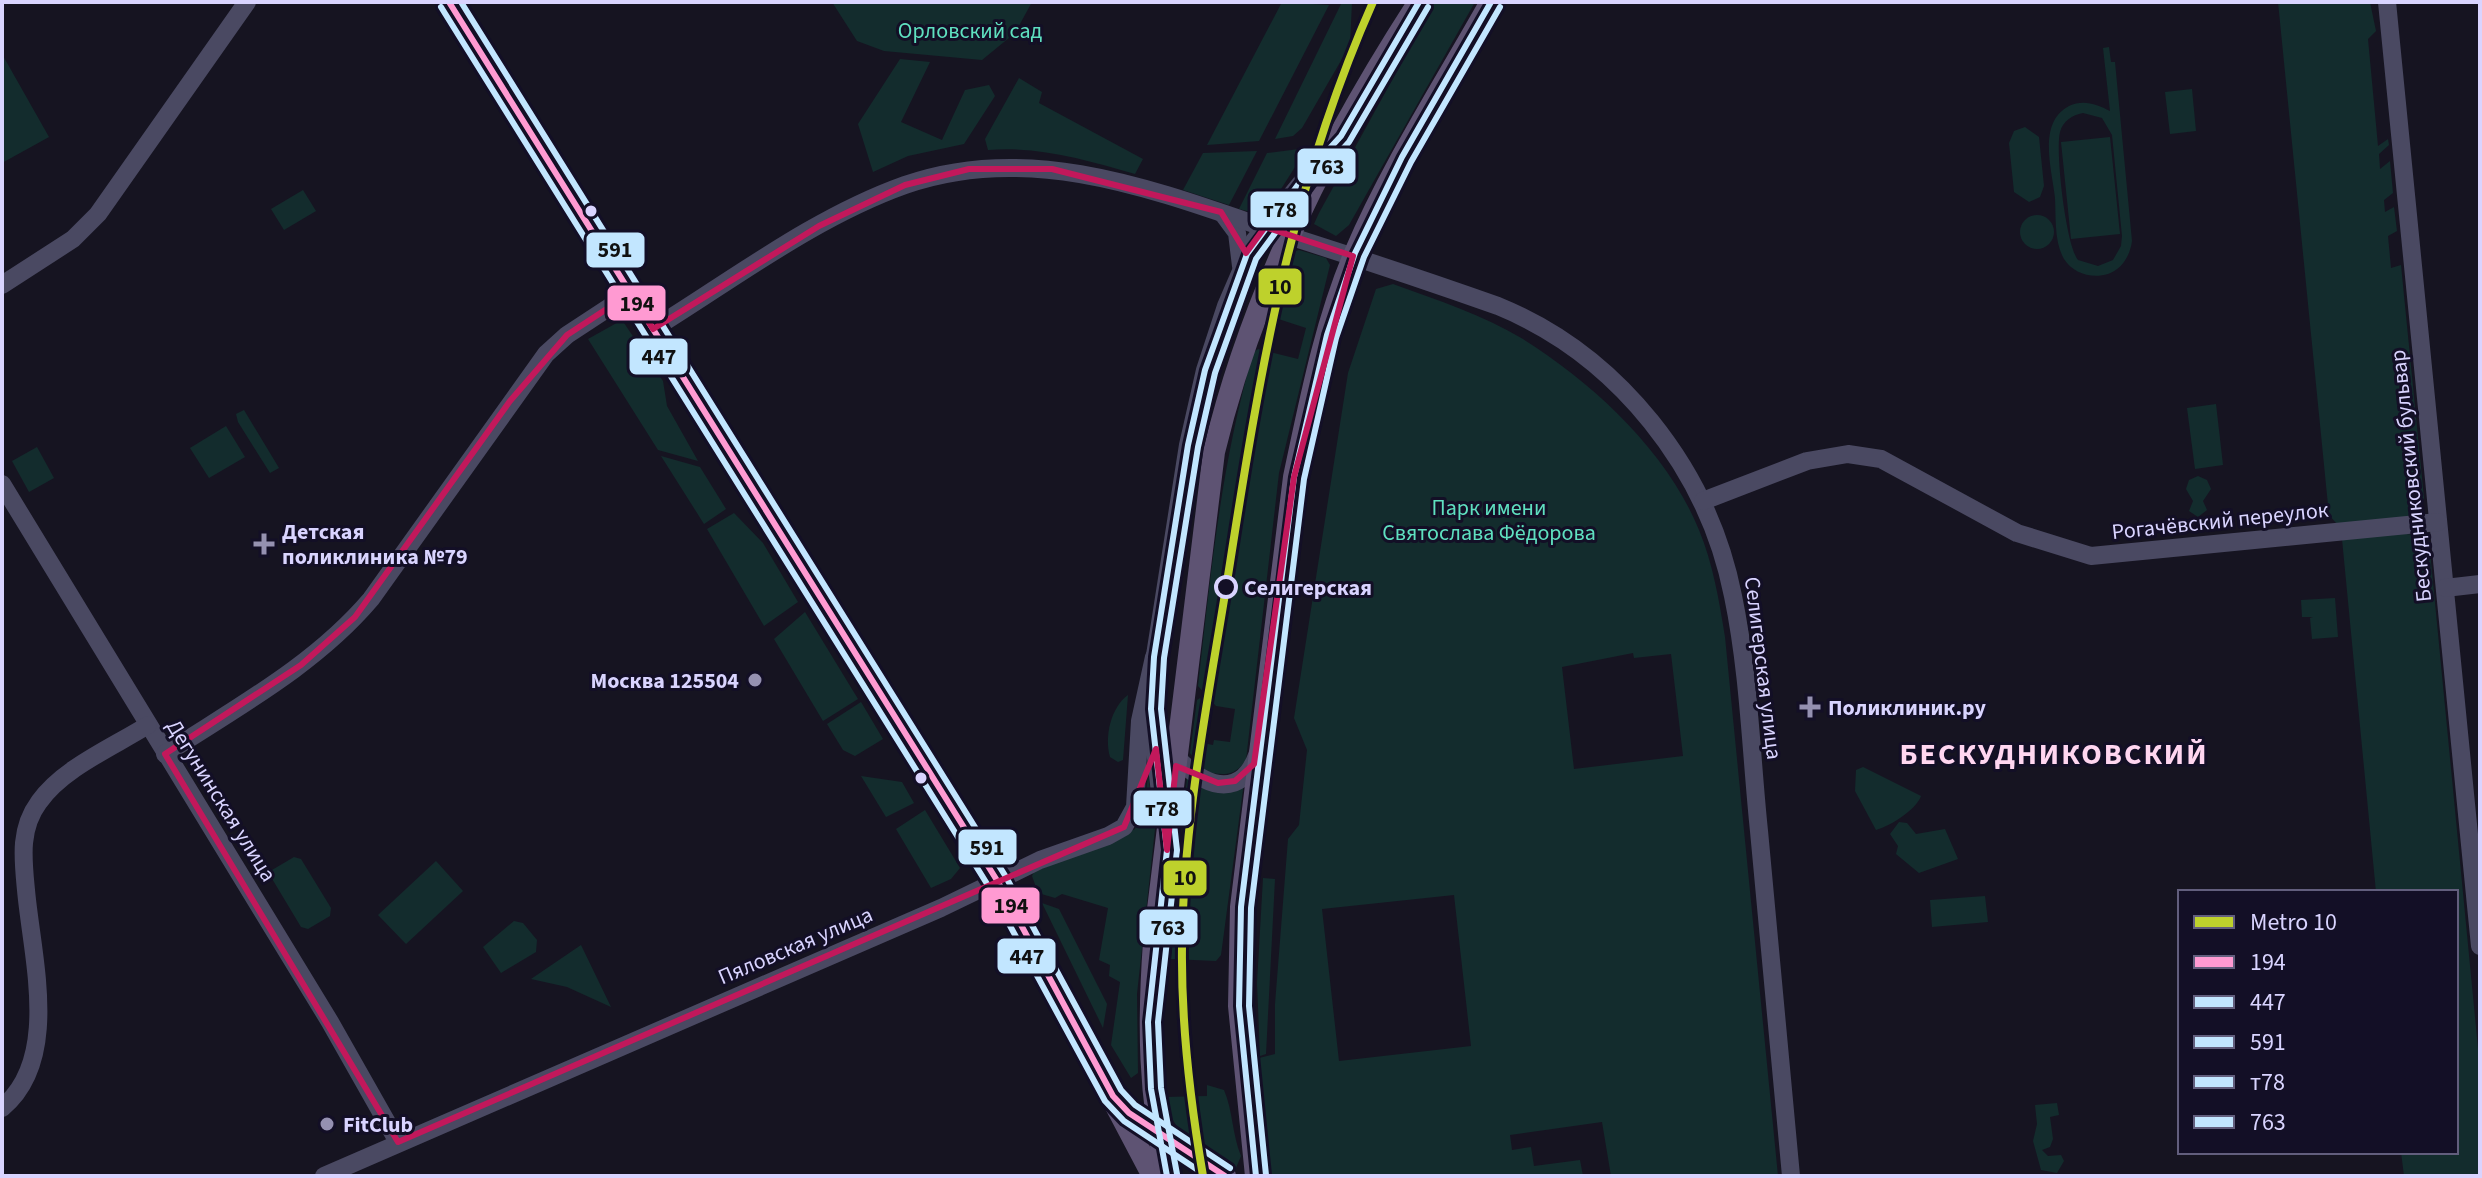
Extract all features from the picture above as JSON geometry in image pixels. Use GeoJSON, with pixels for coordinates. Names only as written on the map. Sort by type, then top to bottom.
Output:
{"type":"FeatureCollection","features":[{"type":"Feature","properties":{"kind":"main road"},"geometry":{"type":"LineString","coordinates":[[449,2],[998,882],[1153,1176]]}},
{"type":"Feature","properties":{"kind":"main road"},"geometry":{"type":"LineString","coordinates":[[1167,1176],[1151,1089],[1148,1022],[1214,452],[1230,386],[1253,316],[1341,136],[1419,2]]}},
{"type":"Feature","properties":{"kind":"main road"},"geometry":{"type":"LineString","coordinates":[[1256,1176],[1246,1102],[1239,962],[1244,865],[1294,477],[1307,413],[1353,256],[1388,184],[1491,2]]}},
{"type":"Feature","properties":{"kind":"main road"},"geometry":{"type":"LineString","coordinates":[[1113,1096],[1129,1113],[1225,1176]]}},
{"type":"Feature","properties":{"kind":"street"},"geometry":{"type":"LineString","coordinates":[[2,285],[73,239],[98,214],[247,2]]}},
{"type":"Feature","properties":{"kind":"street","name":"Бескудниковский бульвар"},"geometry":{"type":"LineString","coordinates":[[2387,2],[2480,946]]}},
{"type":"Feature","properties":{"kind":"street"},"geometry":{"type":"LineString","coordinates":[[1167,850],[1151,709],[1154,657],[1188,445],[1205,370],[1241,266],[1265,227],[1341,136]]}},
{"type":"Feature","properties":{"kind":"street","name":"Селигерская улица"},"geometry":{"type":"LineString","coordinates":[[653,329],[819,226],[883,194],[947,173],[996,167],[1066,171],[1116,181],[1221,212],[1510,310],[1577,350],[1641,408],[1679,460],[1703,501],[1729,578],[1738,625],[1791,1176]]}},
{"type":"Feature","properties":{"kind":"street"},"geometry":{"type":"LineString","coordinates":[[1221,212],[1237,233],[1241,266]]}},
{"type":"Feature","properties":{"kind":"street"},"geometry":{"type":"LineString","coordinates":[[165,754],[301,665],[340,633],[371,599],[546,354],[567,335],[631,293]]}},
{"type":"Feature","properties":{"kind":"street","name":"Рогачёвский переулок"},"geometry":{"type":"LineString","coordinates":[[1703,501],[1807,461],[1848,454],[1881,459],[2017,533],[2091,556],[2438,522]]}},
{"type":"Feature","properties":{"kind":"street","name":"Дегунинская улица"},"geometry":{"type":"LineString","coordinates":[[2,484],[330,1022],[398,1142]]}},
{"type":"Feature","properties":{"kind":"street"},"geometry":{"type":"LineString","coordinates":[[2445,588],[2480,584]]}},
{"type":"Feature","properties":{"kind":"street","name":"Пяловская улица"},"geometry":{"type":"LineString","coordinates":[[324,1176],[998,882],[1040,860],[1108,836],[1131,819],[1137,790],[1140,721],[1154,657]]}},
{"type":"Feature","properties":{"kind":"street"},"geometry":{"type":"LineString","coordinates":[[1151,709],[1164,744],[1176,761],[1202,780],[1227,783],[1249,771],[1259,748]]}},
{"type":"Feature","properties":{"kind":"street"},"geometry":{"type":"LineString","coordinates":[[2,1108],[25,1084],[38,1050],[23,858],[27,823],[37,804],[57,784],[148,725]]}},
{"type":"Feature","properties":{"kind":"highlighted area"},"geometry":{"type":"Polygon","coordinates":[[[969,169],[1052,169],[1221,212],[1246,253],[1265,227],[1353,256],[1294,477],[1254,764],[1235,781],[1218,783],[1176,766],[1167,850],[1156,749],[1124,827],[398,1142],[165,754],[301,665],[355,617],[510,401],[567,335],[631,293],[653,329],[819,226],[905,185],[969,169]]]}},
{"type":"Feature","properties":{"kind":"green space","name":"Орловский сад"},"geometry":{"type":"Polygon","coordinates":[[[832,2],[1032,2],[1015,33],[982,60],[884,51],[857,41],[832,2]]]}},
{"type":"Feature","properties":{"kind":"green space"},"geometry":{"type":"Polygon","coordinates":[[[1282,2],[1329,5],[1259,141],[1207,145],[1282,2]]]}},
{"type":"Feature","properties":{"kind":"green space"},"geometry":{"type":"Polygon","coordinates":[[[1342,2],[1352,2],[1350,45],[1302,128],[1293,136],[1275,139],[1342,2]]]}},
{"type":"Feature","properties":{"kind":"green space"},"geometry":{"type":"Polygon","coordinates":[[[1435,2],[1475,2],[1349,225],[1336,236],[1314,224],[1435,2]]]}},
{"type":"Feature","properties":{"kind":"green space"},"geometry":{"type":"Polygon","coordinates":[[[2278,2],[2370,2],[2376,31],[2368,39],[2378,146],[2388,139],[2389,145],[2379,154],[2380,169],[2390,161],[2393,193],[2384,200],[2385,212],[2394,207],[2397,231],[2388,236],[2391,268],[2401,265],[2424,498],[2418,511],[2408,517],[2337,524],[2329,515],[2278,2]]]}},
{"type":"Feature","properties":{"kind":"green space"},"geometry":{"type":"Polygon","coordinates":[[[2109,47],[2111,62],[2115,62],[2132,241],[2121,265],[2113,272],[2095,276],[2072,268],[2061,252],[2049,148],[2053,123],[2069,106],[2090,103],[2110,111],[2103,48],[2109,47]],[[2083,113],[2072,117],[2061,128],[2059,142],[2069,237],[2078,260],[2098,266],[2113,260],[2121,246],[2122,236],[2112,135],[2102,118],[2083,113]]]}},
{"type":"Feature","properties":{"kind":"green space"},"geometry":{"type":"Polygon","coordinates":[[[2,54],[49,137],[2,163],[2,54]]]}},
{"type":"Feature","properties":{"kind":"green space"},"geometry":{"type":"Polygon","coordinates":[[[900,59],[930,62],[901,122],[942,140],[965,90],[989,85],[995,96],[964,144],[908,156],[873,172],[858,124],[900,59]]]}},
{"type":"Feature","properties":{"kind":"green space"},"geometry":{"type":"Polygon","coordinates":[[[1019,78],[1042,92],[1039,103],[1143,159],[1135,174],[1044,152],[988,150],[985,139],[1019,78]]]}},
{"type":"Feature","properties":{"kind":"green space"},"geometry":{"type":"Polygon","coordinates":[[[2192,89],[2196,131],[2170,134],[2165,92],[2192,89]]]}},
{"type":"Feature","properties":{"kind":"green space"},"geometry":{"type":"Polygon","coordinates":[[[2025,127],[2039,137],[2044,186],[2040,197],[2029,202],[2014,192],[2009,143],[2014,131],[2025,127]]]}},
{"type":"Feature","properties":{"kind":"green space"},"geometry":{"type":"Polygon","coordinates":[[[2110,137],[2120,234],[2071,239],[2061,142],[2110,137]]]}},
{"type":"Feature","properties":{"kind":"green space"},"geometry":{"type":"Polygon","coordinates":[[[1307,148],[1269,208],[1258,214],[1239,209],[1267,153],[1307,148]]]}},
{"type":"Feature","properties":{"kind":"green space"},"geometry":{"type":"Polygon","coordinates":[[[1257,151],[1229,205],[1183,190],[1203,153],[1257,151]]]}},
{"type":"Feature","properties":{"kind":"green space"},"geometry":{"type":"Polygon","coordinates":[[[303,190],[316,211],[284,230],[271,209],[303,190]]]}},
{"type":"Feature","properties":{"kind":"green space"},"geometry":{"type":"Polygon","coordinates":[[[2037,215],[2049,220],[2054,232],[2049,244],[2037,249],[2025,244],[2020,232],[2025,220],[2037,215]]]}},
{"type":"Feature","properties":{"kind":"green space"},"geometry":{"type":"Polygon","coordinates":[[[1295,251],[1326,258],[1330,265],[1279,473],[1246,760],[1237,770],[1215,774],[1202,771],[1190,753],[1197,700],[1200,698],[1212,712],[1209,729],[1199,727],[1197,742],[1213,745],[1214,740],[1230,742],[1235,709],[1216,706],[1198,686],[1218,518],[1253,353],[1258,349],[1298,359],[1306,328],[1266,315],[1295,251]]]}},
{"type":"Feature","properties":{"kind":"green space","name":"Парк имени Святослава Фёдорова"},"geometry":{"type":"Polygon","coordinates":[[[1393,284],[1460,308],[1508,330],[1576,376],[1648,446],[1685,501],[1699,530],[1712,569],[1725,637],[1778,1176],[1611,1176],[1602,1122],[1510,1135],[1512,1150],[1531,1147],[1534,1166],[1580,1160],[1583,1176],[1272,1176],[1264,1143],[1259,1058],[1275,1054],[1275,1004],[1288,839],[1299,825],[1307,750],[1294,718],[1348,373],[1376,289],[1393,284]],[[1633,653],[1562,667],[1574,769],[1683,756],[1671,654],[1634,658],[1633,653]],[[1454,895],[1322,909],[1339,1061],[1471,1046],[1454,895]]]}},
{"type":"Feature","properties":{"kind":"green space"},"geometry":{"type":"Polygon","coordinates":[[[622,320],[663,381],[667,406],[698,461],[658,450],[588,339],[622,320]]]}},
{"type":"Feature","properties":{"kind":"green space"},"geometry":{"type":"Polygon","coordinates":[[[2216,404],[2223,465],[2195,469],[2187,408],[2216,404]]]}},
{"type":"Feature","properties":{"kind":"green space"},"geometry":{"type":"Polygon","coordinates":[[[244,410],[279,468],[270,473],[238,422],[236,414],[244,410]]]}},
{"type":"Feature","properties":{"kind":"green space"},"geometry":{"type":"Polygon","coordinates":[[[226,426],[245,457],[209,478],[190,448],[226,426]]]}},
{"type":"Feature","properties":{"kind":"green space"},"geometry":{"type":"Polygon","coordinates":[[[37,447],[54,478],[29,492],[12,461],[37,447]]]}},
{"type":"Feature","properties":{"kind":"green space"},"geometry":{"type":"Polygon","coordinates":[[[661,456],[700,467],[726,509],[704,524],[661,456]]]}},
{"type":"Feature","properties":{"kind":"green space"},"geometry":{"type":"Polygon","coordinates":[[[2198,476],[2207,480],[2211,489],[2203,501],[2207,510],[2198,517],[2189,511],[2193,501],[2186,489],[2189,480],[2198,476]]]}},
{"type":"Feature","properties":{"kind":"green space"},"geometry":{"type":"Polygon","coordinates":[[[734,513],[763,543],[798,602],[764,626],[707,529],[734,513]]]}},
{"type":"Feature","properties":{"kind":"green space"},"geometry":{"type":"Polygon","coordinates":[[[2409,534],[2425,541],[2430,551],[2480,1069],[2480,1176],[2404,1176],[2401,1154],[2458,1154],[2458,890],[2376,890],[2342,539],[2409,534]]]}},
{"type":"Feature","properties":{"kind":"green space"},"geometry":{"type":"Polygon","coordinates":[[[2335,598],[2338,637],[2312,639],[2310,618],[2313,617],[2302,617],[2301,600],[2335,598]]]}},
{"type":"Feature","properties":{"kind":"green space"},"geometry":{"type":"Polygon","coordinates":[[[805,612],[858,699],[823,721],[774,639],[805,612]]]}},
{"type":"Feature","properties":{"kind":"green space"},"geometry":{"type":"Polygon","coordinates":[[[1128,695],[1123,760],[1118,762],[1110,757],[1109,732],[1117,707],[1128,695]]]}},
{"type":"Feature","properties":{"kind":"green space"},"geometry":{"type":"Polygon","coordinates":[[[861,702],[883,739],[855,756],[843,750],[827,724],[861,702]]]}},
{"type":"Feature","properties":{"kind":"green space"},"geometry":{"type":"Polygon","coordinates":[[[1863,767],[1921,796],[1902,817],[1876,830],[1855,791],[1856,770],[1863,767]]]}},
{"type":"Feature","properties":{"kind":"green space"},"geometry":{"type":"Polygon","coordinates":[[[1148,773],[1155,829],[1137,994],[1138,1073],[1131,1078],[1111,1045],[1120,982],[1109,976],[1110,965],[1099,960],[1108,908],[1062,894],[1055,898],[1038,893],[1032,876],[1034,872],[1135,829],[1145,804],[1148,773]]]}},
{"type":"Feature","properties":{"kind":"green space"},"geometry":{"type":"Polygon","coordinates":[[[861,776],[902,782],[914,803],[886,817],[861,776]]]}},
{"type":"Feature","properties":{"kind":"green space"},"geometry":{"type":"Polygon","coordinates":[[[1187,777],[1244,782],[1221,955],[1216,961],[1171,959],[1187,777]]]}},
{"type":"Feature","properties":{"kind":"green space"},"geometry":{"type":"Polygon","coordinates":[[[925,810],[960,868],[951,879],[931,888],[896,829],[925,810]]]}},
{"type":"Feature","properties":{"kind":"green space"},"geometry":{"type":"Polygon","coordinates":[[[1899,822],[1907,823],[1916,834],[1945,829],[1958,859],[1919,873],[1896,854],[1898,846],[1890,834],[1899,822]]]}},
{"type":"Feature","properties":{"kind":"green space"},"geometry":{"type":"Polygon","coordinates":[[[294,857],[301,859],[331,908],[330,916],[308,929],[301,927],[271,877],[272,870],[294,857]]]}},
{"type":"Feature","properties":{"kind":"green space"},"geometry":{"type":"Polygon","coordinates":[[[436,861],[463,891],[406,944],[378,915],[436,861]]]}},
{"type":"Feature","properties":{"kind":"green space"},"geometry":{"type":"Polygon","coordinates":[[[1263,878],[1275,879],[1266,1054],[1260,1056],[1257,983],[1263,878]]]}},
{"type":"Feature","properties":{"kind":"green space"},"geometry":{"type":"Polygon","coordinates":[[[1985,896],[1988,922],[1932,927],[1930,900],[1985,896]]]}},
{"type":"Feature","properties":{"kind":"green space"},"geometry":{"type":"Polygon","coordinates":[[[1042,903],[1059,909],[1107,1004],[1103,1028],[1042,903]]]}},
{"type":"Feature","properties":{"kind":"green space"},"geometry":{"type":"Polygon","coordinates":[[[514,921],[523,923],[537,940],[536,952],[501,973],[483,947],[514,921]]]}},
{"type":"Feature","properties":{"kind":"green space"},"geometry":{"type":"Polygon","coordinates":[[[581,945],[611,1007],[567,987],[531,979],[581,945]]]}},
{"type":"Feature","properties":{"kind":"green space"},"geometry":{"type":"Polygon","coordinates":[[[1207,1085],[1224,1090],[1227,1098],[1241,1156],[1236,1168],[1228,1167],[1188,1139],[1168,1110],[1165,1097],[1207,1096],[1207,1085]]]}},
{"type":"Feature","properties":{"kind":"green space"},"geometry":{"type":"Polygon","coordinates":[[[2057,1103],[2059,1115],[2050,1117],[2053,1139],[2050,1147],[2042,1150],[2048,1156],[2061,1155],[2064,1161],[2057,1173],[2041,1170],[2033,1141],[2037,1124],[2035,1105],[2057,1103]]]}},
{"type":"Feature","properties":{"kind":"metro line","name":"10"},"geometry":{"type":"LineString","coordinates":[[1203,1176],[1187,1062],[1182,976],[1184,899],[1192,803],[1254,418],[1282,278],[1320,140],[1373,2]]}},
{"type":"Feature","properties":{"kind":"transit line","name":"194"},"geometry":{"type":"LineString","coordinates":[[449,2],[998,882],[1113,1096],[1129,1113],[1225,1176]]}},
{"type":"Feature","properties":{"kind":"transit line","name":"591"},"geometry":{"type":"LineString","coordinates":[[461,2],[1006,877],[1121,1090],[1135,1105],[1230,1168]]}},
{"type":"Feature","properties":{"kind":"transit line","name":"т78"},"geometry":{"type":"LineString","coordinates":[[1167,1176],[1151,1089],[1148,1022],[1167,850],[1151,709],[1154,657],[1188,445],[1205,370],[1247,254],[1306,174],[1341,136],[1419,2]]}},
{"type":"Feature","properties":{"kind":"transit line","name":"т78"},"geometry":{"type":"LineString","coordinates":[[1256,1176],[1239,1006],[1241,907],[1294,477],[1327,335],[1355,253],[1402,157],[1491,2]]}},
{"type":"Feature","properties":{"kind":"transit line","name":"447"},"geometry":{"type":"LineString","coordinates":[[441,7],[989,887],[1105,1101],[1124,1121],[1207,1176]]}},
{"type":"Feature","properties":{"kind":"transit line","name":"763"},"geometry":{"type":"LineString","coordinates":[[1177,1174],[1161,1088],[1158,1022],[1177,850],[1161,709],[1164,658],[1198,447],[1215,373],[1256,259],[1314,180],[1349,142],[1428,7]]}},
{"type":"Feature","properties":{"kind":"transit line","name":"763"},"geometry":{"type":"LineString","coordinates":[[1266,1175],[1249,1006],[1251,908],[1304,479],[1336,338],[1364,257],[1411,162],[1500,7]]}},
{"type":"Feature","properties":{"kind":"place","name":"Детская поликлиника №79"},"geometry":{"type":"Point","coordinates":[264,544]}},
{"type":"Feature","properties":{"kind":"place","name":"Селигерская"},"geometry":{"type":"Point","coordinates":[1226,587]}},
{"type":"Feature","properties":{"kind":"place","name":"Москва 125504"},"geometry":{"type":"Point","coordinates":[755,680]}},
{"type":"Feature","properties":{"kind":"place","name":"Поликлиник.ру"},"geometry":{"type":"Point","coordinates":[1810,707]}},
{"type":"Feature","properties":{"kind":"place","name":"FitClub"},"geometry":{"type":"Point","coordinates":[327,1124]}},
{"type":"Feature","properties":{"kind":"district","name":"БЕСКУДНИКОВСКИЙ"},"geometry":{"type":"Point","coordinates":[2054,754]}}]}
